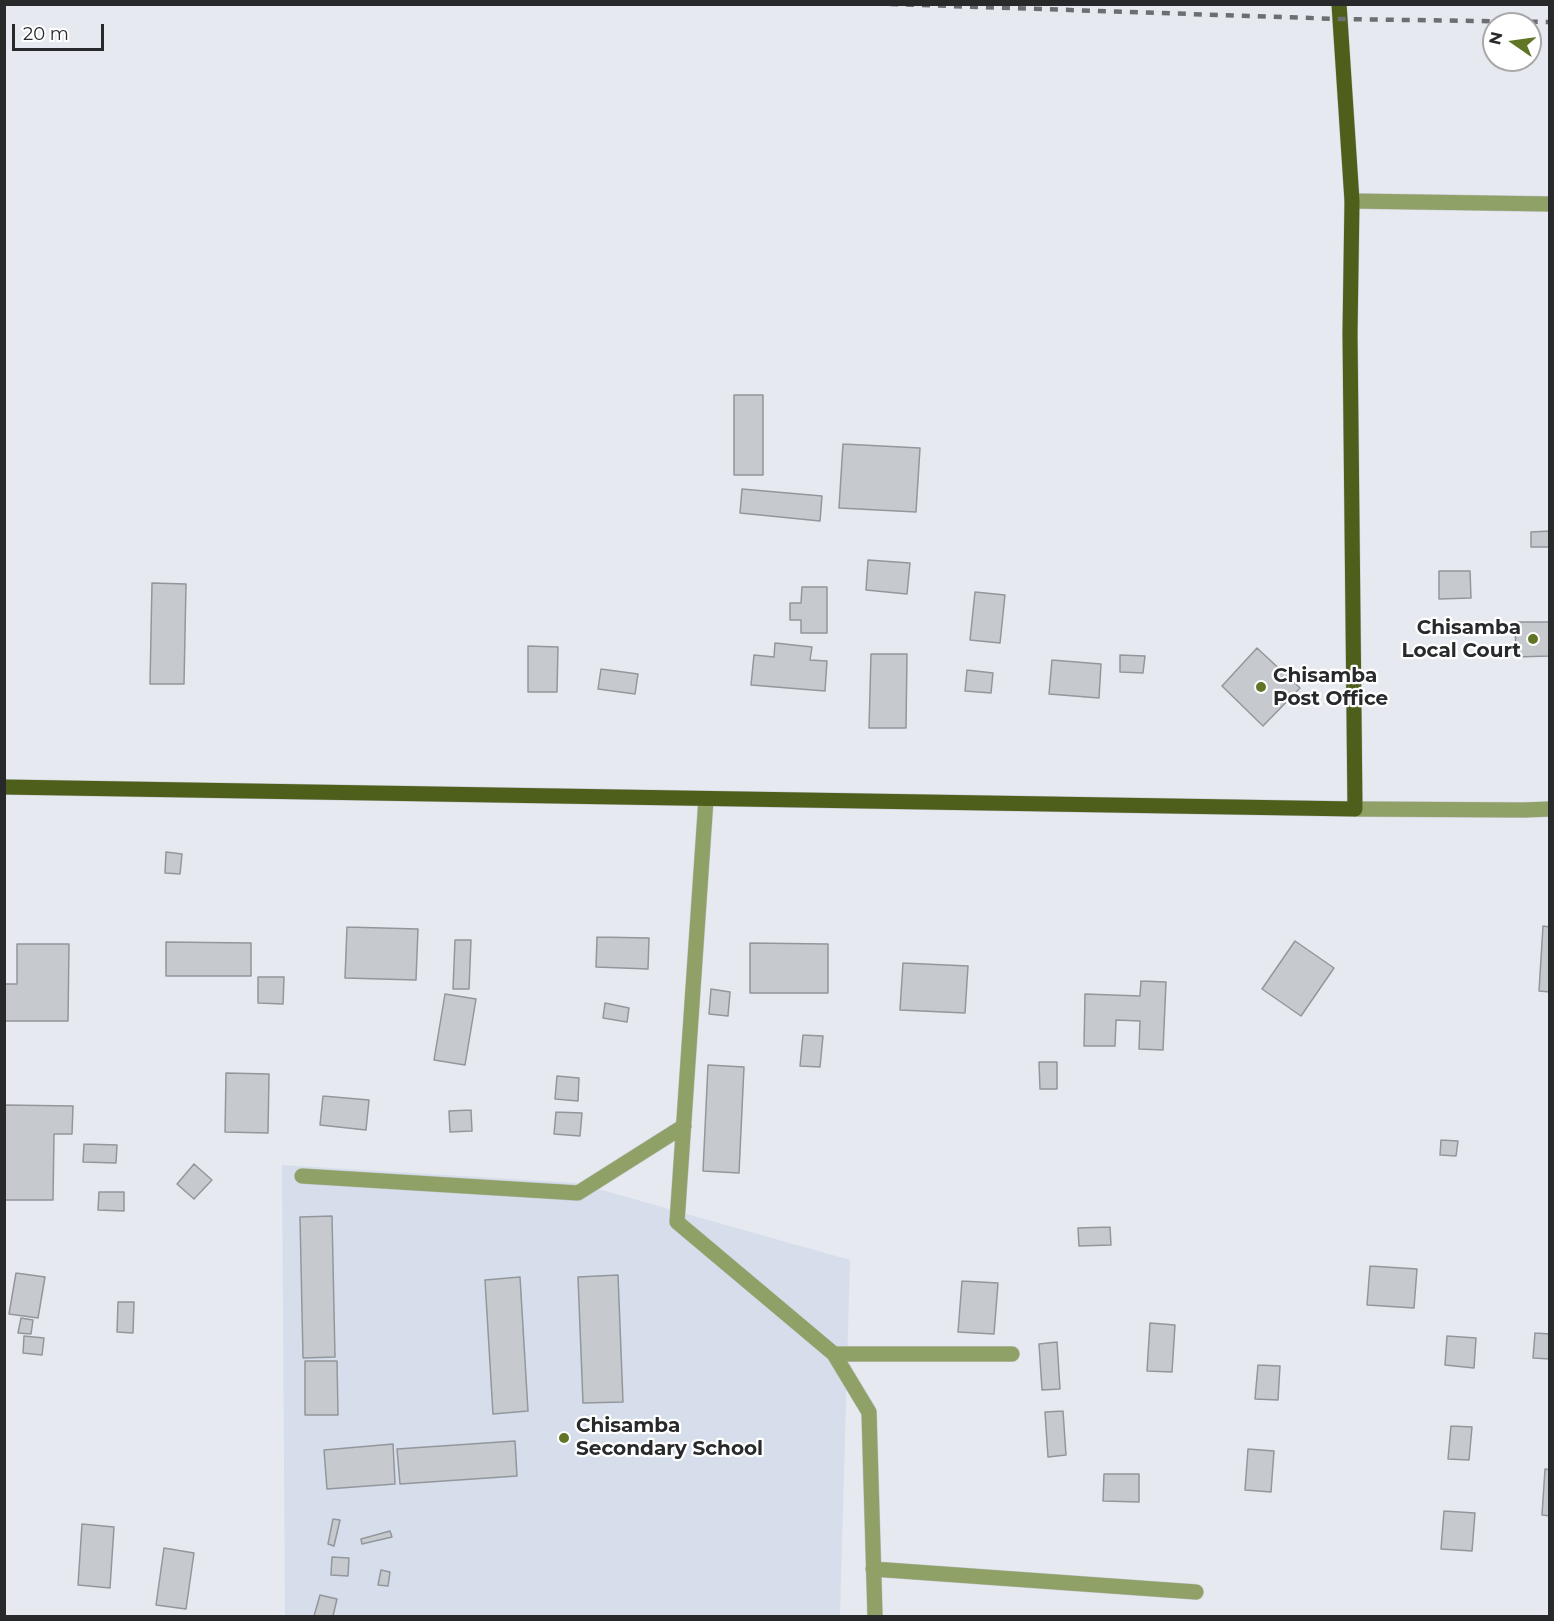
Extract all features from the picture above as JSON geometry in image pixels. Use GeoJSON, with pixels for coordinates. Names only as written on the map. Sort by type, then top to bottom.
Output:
{"type":"FeatureCollection","features":[{"type":"Feature","properties":{"kind":"main road"},"geometry":{"type":"LineString","coordinates":[[4,787],[1355,809],[1350,333],[1352,201],[1339,4]]}},
{"type":"Feature","properties":{"kind":"street"},"geometry":{"type":"LineString","coordinates":[[1352,201],[1550,204]]}},
{"type":"Feature","properties":{"kind":"street"},"geometry":{"type":"LineString","coordinates":[[706,799],[677,1222],[834,1354],[869,1412],[875,1617]]}},
{"type":"Feature","properties":{"kind":"street"},"geometry":{"type":"LineString","coordinates":[[1355,809],[1550,809]]}},
{"type":"Feature","properties":{"kind":"street"},"geometry":{"type":"LineString","coordinates":[[302,1176],[578,1193],[684,1126]]}},
{"type":"Feature","properties":{"kind":"street"},"geometry":{"type":"LineString","coordinates":[[834,1354],[1012,1354]]}},
{"type":"Feature","properties":{"kind":"street"},"geometry":{"type":"LineString","coordinates":[[873,1569],[1196,1592]]}},
{"type":"Feature","properties":{"kind":"shaded area","name":"Chisamba Secondary School"},"geometry":{"type":"Polygon","coordinates":[[[282,1165],[577,1183],[850,1260],[840,1616],[285,1616],[282,1165]]]}},
{"type":"Feature","properties":{"kind":"building"},"geometry":{"type":"Polygon","coordinates":[[[734,395],[763,395],[763,475],[734,475],[734,395]]]}},
{"type":"Feature","properties":{"kind":"building"},"geometry":{"type":"Polygon","coordinates":[[[843,444],[920,448],[916,512],[839,508],[843,444]]]}},
{"type":"Feature","properties":{"kind":"building"},"geometry":{"type":"Polygon","coordinates":[[[742,489],[822,496],[820,521],[740,513],[742,489]]]}},
{"type":"Feature","properties":{"kind":"building"},"geometry":{"type":"Polygon","coordinates":[[[1550,531],[1550,547],[1531,547],[1531,532],[1550,531]]]}},
{"type":"Feature","properties":{"kind":"building"},"geometry":{"type":"Polygon","coordinates":[[[868,560],[910,563],[907,594],[866,590],[868,560]]]}},
{"type":"Feature","properties":{"kind":"building"},"geometry":{"type":"Polygon","coordinates":[[[1439,571],[1470,571],[1471,598],[1439,599],[1439,571]]]}},
{"type":"Feature","properties":{"kind":"building"},"geometry":{"type":"Polygon","coordinates":[[[152,583],[186,584],[184,684],[150,684],[152,583]]]}},
{"type":"Feature","properties":{"kind":"building"},"geometry":{"type":"Polygon","coordinates":[[[802,587],[827,587],[827,633],[801,633],[801,620],[790,620],[790,603],[801,603],[802,587]]]}},
{"type":"Feature","properties":{"kind":"building"},"geometry":{"type":"Polygon","coordinates":[[[975,592],[1005,595],[1000,643],[970,640],[975,592]]]}},
{"type":"Feature","properties":{"kind":"building","name":"Chisamba Local Court"},"geometry":{"type":"Polygon","coordinates":[[[1515,622],[1550,622],[1550,656],[1516,657],[1515,622]]]}},
{"type":"Feature","properties":{"kind":"building"},"geometry":{"type":"Polygon","coordinates":[[[775,643],[812,647],[810,660],[827,661],[825,691],[751,685],[754,655],[774,657],[775,643]]]}},
{"type":"Feature","properties":{"kind":"building"},"geometry":{"type":"Polygon","coordinates":[[[528,646],[558,647],[557,692],[528,692],[528,646]]]}},
{"type":"Feature","properties":{"kind":"building","name":"Chisamba Post Office"},"geometry":{"type":"Polygon","coordinates":[[[1257,648],[1300,688],[1263,726],[1222,686],[1257,648]]]}},
{"type":"Feature","properties":{"kind":"building"},"geometry":{"type":"Polygon","coordinates":[[[871,654],[907,654],[906,728],[869,728],[871,654]]]}},
{"type":"Feature","properties":{"kind":"building"},"geometry":{"type":"Polygon","coordinates":[[[1120,655],[1145,656],[1143,673],[1120,672],[1120,655]]]}},
{"type":"Feature","properties":{"kind":"building"},"geometry":{"type":"Polygon","coordinates":[[[1052,660],[1101,664],[1099,698],[1049,694],[1052,660]]]}},
{"type":"Feature","properties":{"kind":"building"},"geometry":{"type":"Polygon","coordinates":[[[601,669],[638,674],[635,694],[598,689],[601,669]]]}},
{"type":"Feature","properties":{"kind":"building"},"geometry":{"type":"Polygon","coordinates":[[[967,670],[993,673],[991,693],[965,691],[967,670]]]}},
{"type":"Feature","properties":{"kind":"building"},"geometry":{"type":"Polygon","coordinates":[[[166,852],[182,854],[180,874],[165,873],[166,852]]]}},
{"type":"Feature","properties":{"kind":"building"},"geometry":{"type":"Polygon","coordinates":[[[1543,926],[1550,927],[1550,992],[1539,991],[1543,926]]]}},
{"type":"Feature","properties":{"kind":"building"},"geometry":{"type":"Polygon","coordinates":[[[347,927],[418,929],[416,980],[345,978],[347,927]]]}},
{"type":"Feature","properties":{"kind":"building"},"geometry":{"type":"Polygon","coordinates":[[[597,937],[649,938],[648,969],[596,967],[597,937]]]}},
{"type":"Feature","properties":{"kind":"building"},"geometry":{"type":"Polygon","coordinates":[[[455,940],[471,940],[469,989],[453,989],[455,940]]]}},
{"type":"Feature","properties":{"kind":"building"},"geometry":{"type":"Polygon","coordinates":[[[1295,941],[1334,968],[1301,1016],[1262,989],[1295,941]]]}},
{"type":"Feature","properties":{"kind":"building"},"geometry":{"type":"Polygon","coordinates":[[[166,942],[251,943],[251,976],[166,976],[166,942]]]}},
{"type":"Feature","properties":{"kind":"building"},"geometry":{"type":"Polygon","coordinates":[[[750,943],[828,944],[828,993],[750,993],[750,943]]]}},
{"type":"Feature","properties":{"kind":"building"},"geometry":{"type":"Polygon","coordinates":[[[17,944],[69,944],[68,1021],[4,1021],[4,984],[17,984],[17,944]]]}},
{"type":"Feature","properties":{"kind":"building"},"geometry":{"type":"Polygon","coordinates":[[[903,963],[968,966],[965,1013],[900,1010],[903,963]]]}},
{"type":"Feature","properties":{"kind":"building"},"geometry":{"type":"Polygon","coordinates":[[[258,977],[284,977],[283,1004],[258,1003],[258,977]]]}},
{"type":"Feature","properties":{"kind":"building"},"geometry":{"type":"Polygon","coordinates":[[[1141,981],[1166,982],[1163,1050],[1139,1049],[1140,1021],[1116,1020],[1115,1046],[1084,1046],[1085,994],[1140,996],[1141,981]]]}},
{"type":"Feature","properties":{"kind":"building"},"geometry":{"type":"Polygon","coordinates":[[[711,989],[730,992],[728,1016],[709,1014],[711,989]]]}},
{"type":"Feature","properties":{"kind":"building"},"geometry":{"type":"Polygon","coordinates":[[[445,994],[476,999],[465,1065],[434,1060],[445,994]]]}},
{"type":"Feature","properties":{"kind":"building"},"geometry":{"type":"Polygon","coordinates":[[[605,1003],[629,1008],[627,1022],[603,1018],[605,1003]]]}},
{"type":"Feature","properties":{"kind":"building"},"geometry":{"type":"Polygon","coordinates":[[[803,1035],[823,1036],[820,1067],[800,1066],[803,1035]]]}},
{"type":"Feature","properties":{"kind":"building"},"geometry":{"type":"Polygon","coordinates":[[[1039,1062],[1057,1062],[1057,1089],[1040,1089],[1039,1062]]]}},
{"type":"Feature","properties":{"kind":"building"},"geometry":{"type":"Polygon","coordinates":[[[708,1065],[744,1067],[739,1173],[703,1171],[708,1065]]]}},
{"type":"Feature","properties":{"kind":"building"},"geometry":{"type":"Polygon","coordinates":[[[226,1073],[269,1074],[268,1133],[225,1132],[226,1073]]]}},
{"type":"Feature","properties":{"kind":"building"},"geometry":{"type":"Polygon","coordinates":[[[557,1076],[579,1078],[578,1101],[555,1099],[557,1076]]]}},
{"type":"Feature","properties":{"kind":"building"},"geometry":{"type":"Polygon","coordinates":[[[323,1096],[369,1100],[366,1130],[320,1125],[323,1096]]]}},
{"type":"Feature","properties":{"kind":"building"},"geometry":{"type":"Polygon","coordinates":[[[5,1105],[73,1106],[72,1134],[54,1134],[53,1200],[4,1200],[5,1105]]]}},
{"type":"Feature","properties":{"kind":"building"},"geometry":{"type":"Polygon","coordinates":[[[471,1110],[472,1131],[450,1132],[449,1111],[471,1110]]]}},
{"type":"Feature","properties":{"kind":"building"},"geometry":{"type":"Polygon","coordinates":[[[556,1112],[582,1113],[580,1136],[554,1134],[556,1112]]]}},
{"type":"Feature","properties":{"kind":"building"},"geometry":{"type":"Polygon","coordinates":[[[1441,1140],[1458,1141],[1456,1156],[1440,1155],[1441,1140]]]}},
{"type":"Feature","properties":{"kind":"building"},"geometry":{"type":"Polygon","coordinates":[[[84,1144],[117,1145],[116,1163],[83,1162],[84,1144]]]}},
{"type":"Feature","properties":{"kind":"building"},"geometry":{"type":"Polygon","coordinates":[[[194,1164],[212,1180],[194,1199],[177,1184],[194,1164]]]}},
{"type":"Feature","properties":{"kind":"building"},"geometry":{"type":"Polygon","coordinates":[[[99,1192],[124,1192],[124,1211],[98,1210],[99,1192]]]}},
{"type":"Feature","properties":{"kind":"building"},"geometry":{"type":"Polygon","coordinates":[[[332,1216],[335,1357],[303,1358],[300,1217],[332,1216]]]}},
{"type":"Feature","properties":{"kind":"building"},"geometry":{"type":"Polygon","coordinates":[[[1110,1227],[1111,1245],[1079,1246],[1078,1228],[1110,1227]]]}},
{"type":"Feature","properties":{"kind":"building"},"geometry":{"type":"Polygon","coordinates":[[[1370,1266],[1417,1269],[1414,1308],[1367,1305],[1370,1266]]]}},
{"type":"Feature","properties":{"kind":"building"},"geometry":{"type":"Polygon","coordinates":[[[16,1273],[45,1277],[38,1318],[9,1314],[16,1273]]]}},
{"type":"Feature","properties":{"kind":"building"},"geometry":{"type":"Polygon","coordinates":[[[618,1275],[623,1402],[583,1403],[578,1277],[618,1275]]]}},
{"type":"Feature","properties":{"kind":"building"},"geometry":{"type":"Polygon","coordinates":[[[520,1277],[528,1411],[493,1414],[485,1280],[520,1277]]]}},
{"type":"Feature","properties":{"kind":"building"},"geometry":{"type":"Polygon","coordinates":[[[962,1281],[998,1283],[994,1334],[958,1332],[962,1281]]]}},
{"type":"Feature","properties":{"kind":"building"},"geometry":{"type":"Polygon","coordinates":[[[118,1302],[134,1302],[133,1333],[117,1332],[118,1302]]]}},
{"type":"Feature","properties":{"kind":"building"},"geometry":{"type":"Polygon","coordinates":[[[21,1318],[33,1320],[31,1334],[18,1333],[21,1318]]]}},
{"type":"Feature","properties":{"kind":"building"},"geometry":{"type":"Polygon","coordinates":[[[1150,1323],[1175,1325],[1172,1372],[1147,1371],[1150,1323]]]}},
{"type":"Feature","properties":{"kind":"building"},"geometry":{"type":"Polygon","coordinates":[[[1535,1333],[1550,1334],[1550,1359],[1533,1358],[1535,1333]]]}},
{"type":"Feature","properties":{"kind":"building"},"geometry":{"type":"Polygon","coordinates":[[[24,1336],[44,1338],[42,1355],[23,1353],[24,1336]]]}},
{"type":"Feature","properties":{"kind":"building"},"geometry":{"type":"Polygon","coordinates":[[[1447,1336],[1476,1338],[1474,1368],[1445,1365],[1447,1336]]]}},
{"type":"Feature","properties":{"kind":"building"},"geometry":{"type":"Polygon","coordinates":[[[1057,1342],[1060,1389],[1042,1390],[1039,1344],[1057,1342]]]}},
{"type":"Feature","properties":{"kind":"building"},"geometry":{"type":"Polygon","coordinates":[[[305,1361],[337,1361],[338,1415],[305,1415],[305,1361]]]}},
{"type":"Feature","properties":{"kind":"building"},"geometry":{"type":"Polygon","coordinates":[[[1258,1365],[1280,1366],[1278,1400],[1255,1399],[1258,1365]]]}},
{"type":"Feature","properties":{"kind":"building"},"geometry":{"type":"Polygon","coordinates":[[[1063,1411],[1066,1455],[1048,1457],[1045,1412],[1063,1411]]]}},
{"type":"Feature","properties":{"kind":"building"},"geometry":{"type":"Polygon","coordinates":[[[1451,1426],[1472,1427],[1469,1460],[1448,1459],[1451,1426]]]}},
{"type":"Feature","properties":{"kind":"building"},"geometry":{"type":"Polygon","coordinates":[[[515,1441],[517,1476],[400,1484],[397,1449],[515,1441]]]}},
{"type":"Feature","properties":{"kind":"building"},"geometry":{"type":"Polygon","coordinates":[[[393,1444],[395,1484],[327,1489],[324,1450],[393,1444]]]}},
{"type":"Feature","properties":{"kind":"building"},"geometry":{"type":"Polygon","coordinates":[[[1248,1449],[1274,1451],[1271,1492],[1245,1490],[1248,1449]]]}},
{"type":"Feature","properties":{"kind":"building"},"geometry":{"type":"Polygon","coordinates":[[[1545,1469],[1550,1470],[1550,1516],[1542,1515],[1545,1469]]]}},
{"type":"Feature","properties":{"kind":"building"},"geometry":{"type":"Polygon","coordinates":[[[1104,1474],[1139,1474],[1139,1502],[1103,1501],[1104,1474]]]}},
{"type":"Feature","properties":{"kind":"building"},"geometry":{"type":"Polygon","coordinates":[[[1444,1511],[1475,1513],[1472,1551],[1441,1549],[1444,1511]]]}},
{"type":"Feature","properties":{"kind":"building"},"geometry":{"type":"Polygon","coordinates":[[[333,1519],[340,1520],[334,1546],[328,1544],[333,1519]]]}},
{"type":"Feature","properties":{"kind":"building"},"geometry":{"type":"Polygon","coordinates":[[[82,1524],[114,1527],[110,1588],[78,1585],[82,1524]]]}},
{"type":"Feature","properties":{"kind":"building"},"geometry":{"type":"Polygon","coordinates":[[[390,1531],[392,1537],[362,1544],[361,1539],[390,1531]]]}},
{"type":"Feature","properties":{"kind":"building"},"geometry":{"type":"Polygon","coordinates":[[[164,1548],[194,1553],[186,1609],[156,1605],[164,1548]]]}},
{"type":"Feature","properties":{"kind":"building"},"geometry":{"type":"Polygon","coordinates":[[[332,1557],[349,1558],[348,1576],[331,1575],[332,1557]]]}},
{"type":"Feature","properties":{"kind":"building"},"geometry":{"type":"Polygon","coordinates":[[[381,1570],[390,1572],[388,1586],[378,1585],[381,1570]]]}},
{"type":"Feature","properties":{"kind":"building"},"geometry":{"type":"Polygon","coordinates":[[[320,1595],[337,1599],[333,1616],[314,1616],[320,1595]]]}},
{"type":"Feature","properties":{"kind":"railway"},"geometry":{"type":"LineString","coordinates":[[890,4],[1340,19],[1550,22]]}},
{"type":"Feature","properties":{"kind":"place","name":"Chisamba Local Court"},"geometry":{"type":"Point","coordinates":[1533,639]}},
{"type":"Feature","properties":{"kind":"place","name":"Chisamba Post Office"},"geometry":{"type":"Point","coordinates":[1261,687]}},
{"type":"Feature","properties":{"kind":"place","name":"Chisamba Secondary School"},"geometry":{"type":"Point","coordinates":[564,1438]}}]}
